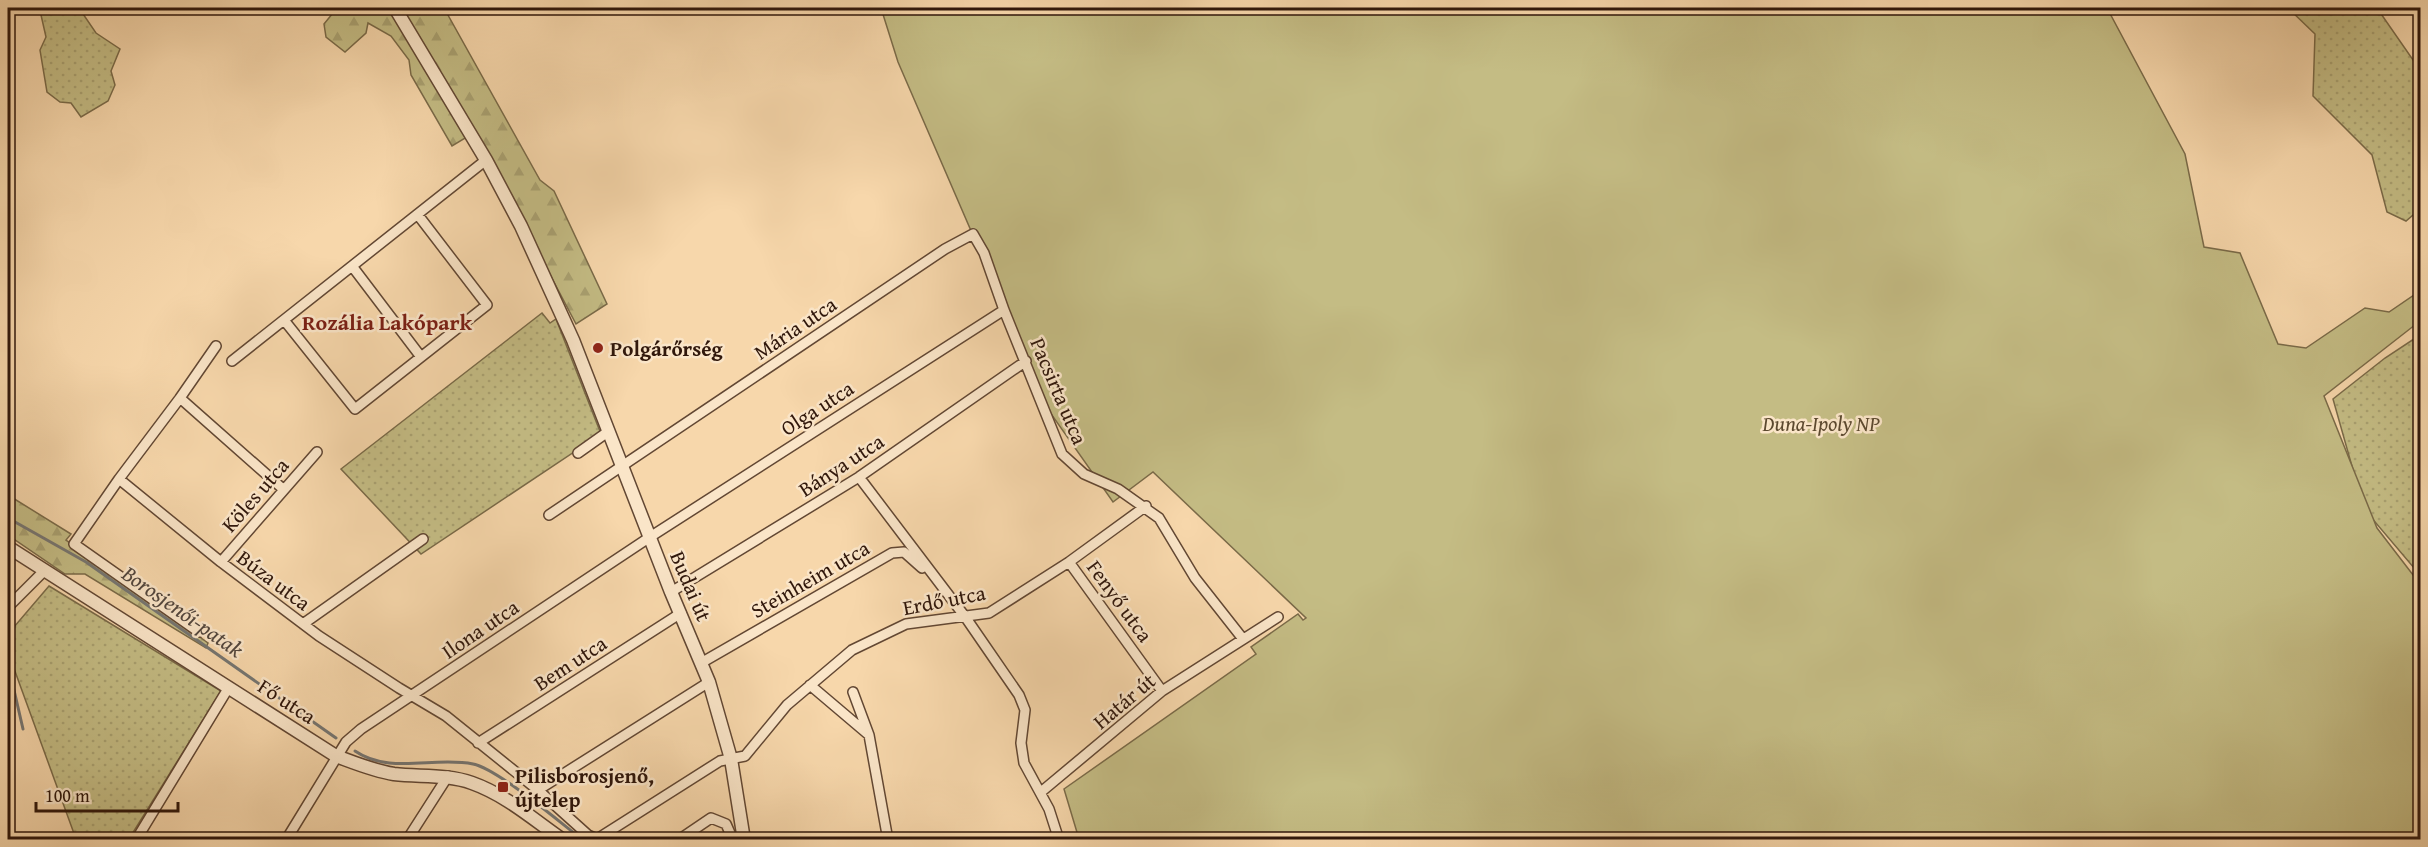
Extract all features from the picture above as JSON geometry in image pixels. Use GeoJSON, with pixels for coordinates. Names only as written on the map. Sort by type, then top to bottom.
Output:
{"type":"FeatureCollection","features":[{"type":"Feature","properties":{"kind":"street","name":"Budai út"},"geometry":{"type":"LineString","coordinates":[[395,8],[486,160],[521,226],[579,354],[671,592],[709,682],[731,759],[744,840]]}},
{"type":"Feature","properties":{"kind":"street"},"geometry":{"type":"LineString","coordinates":[[232,361],[486,160]]}},
{"type":"Feature","properties":{"kind":"street"},"geometry":{"type":"LineString","coordinates":[[284,320],[355,409],[487,304],[418,215]]}},
{"type":"Feature","properties":{"kind":"street","name":"Pacsirta utca"},"geometry":{"type":"LineString","coordinates":[[973,234],[984,253],[1004,310],[1062,454],[1084,474],[1118,489],[1146,506],[1159,518],[1195,578],[1243,639]]}},
{"type":"Feature","properties":{"kind":"street","name":"Mária utca"},"geometry":{"type":"LineString","coordinates":[[549,515],[945,249],[973,234]]}},
{"type":"Feature","properties":{"kind":"street"},"geometry":{"type":"LineString","coordinates":[[352,267],[421,357]]}},
{"type":"Feature","properties":{"kind":"street","name":"Olga utca"},"geometry":{"type":"LineString","coordinates":[[650,537],[1004,310]]}},
{"type":"Feature","properties":{"kind":"street"},"geometry":{"type":"LineString","coordinates":[[199,632],[74,544],[216,346]]}},
{"type":"Feature","properties":{"kind":"street","name":"Bánya utca"},"geometry":{"type":"LineString","coordinates":[[671,592],[859,477],[1026,361]]}},
{"type":"Feature","properties":{"kind":"street"},"geometry":{"type":"LineString","coordinates":[[180,398],[283,489]]}},
{"type":"Feature","properties":{"kind":"street"},"geometry":{"type":"LineString","coordinates":[[578,453],[609,431]]}},
{"type":"Feature","properties":{"kind":"street","name":"Köles utca"},"geometry":{"type":"LineString","coordinates":[[220,562],[317,452]]}},
{"type":"Feature","properties":{"kind":"street"},"geometry":{"type":"LineString","coordinates":[[859,477],[966,618],[1020,698],[1025,715],[1022,752],[1025,764],[1041,792],[1059,840]]}},
{"type":"Feature","properties":{"kind":"street","name":"Búza utca"},"geometry":{"type":"LineString","coordinates":[[119,479],[220,562],[303,624],[399,688],[446,716],[538,790],[588,835],[597,839]]}},
{"type":"Feature","properties":{"kind":"street","name":"Erdő utca"},"geometry":{"type":"LineString","coordinates":[[597,839],[720,761],[745,756],[787,705],[852,650],[906,624],[966,618],[992,611],[1069,562],[1146,506]]}},
{"type":"Feature","properties":{"kind":"street","name":"Ilona utca"},"geometry":{"type":"LineString","coordinates":[[286,840],[346,741],[650,537]]}},
{"type":"Feature","properties":{"kind":"street"},"geometry":{"type":"LineString","coordinates":[[303,624],[423,539]]}},
{"type":"Feature","properties":{"kind":"street","name":"Fő utca"},"geometry":{"type":"LineString","coordinates":[[8,547],[336,756],[372,770],[394,774],[448,776],[471,782],[496,793],[563,840]]}},
{"type":"Feature","properties":{"kind":"street","name":"Steinheim utca"},"geometry":{"type":"LineString","coordinates":[[701,663],[892,553],[904,552],[924,571],[934,575]]}},
{"type":"Feature","properties":{"kind":"street","name":"Fenyő utca"},"geometry":{"type":"LineString","coordinates":[[1069,562],[1162,691]]}},
{"type":"Feature","properties":{"kind":"street"},"geometry":{"type":"LineString","coordinates":[[8,608],[44,571]]}},
{"type":"Feature","properties":{"kind":"street","name":"Bem utca"},"geometry":{"type":"LineString","coordinates":[[478,743],[681,613]]}},
{"type":"Feature","properties":{"kind":"street","name":"Határ út"},"geometry":{"type":"LineString","coordinates":[[1041,792],[1162,691],[1278,617]]}},
{"type":"Feature","properties":{"kind":"street"},"geometry":{"type":"LineString","coordinates":[[538,790],[709,682]]}},
{"type":"Feature","properties":{"kind":"street"},"geometry":{"type":"LineString","coordinates":[[810,685],[869,735]]}},
{"type":"Feature","properties":{"kind":"street"},"geometry":{"type":"LineString","coordinates":[[136,840],[229,687]]}},
{"type":"Feature","properties":{"kind":"street"},"geometry":{"type":"LineString","coordinates":[[853,692],[869,735],[888,840]]}},
{"type":"Feature","properties":{"kind":"street"},"geometry":{"type":"LineString","coordinates":[[407,840],[448,776]]}},
{"type":"Feature","properties":{"kind":"street"},"geometry":{"type":"LineString","coordinates":[[680,839],[711,818],[726,824],[733,840]]}},
{"type":"Feature","properties":{"kind":"green space"},"geometry":{"type":"Polygon","coordinates":[[[49,8],[79,8],[96,33],[120,49],[111,71],[115,85],[108,101],[81,117],[71,103],[60,102],[47,92],[40,50],[46,37],[41,15],[49,8]]]}},
{"type":"Feature","properties":{"kind":"green space"},"geometry":{"type":"Polygon","coordinates":[[[337,8],[444,8],[540,180],[554,191],[607,304],[576,324],[475,132],[452,146],[411,75],[409,60],[391,36],[368,23],[366,33],[345,52],[326,37],[324,24],[337,8]]]}},
{"type":"Feature","properties":{"kind":"green space","name":"Duna-Ipoly NP"},"geometry":{"type":"Polygon","coordinates":[[[881,8],[2107,8],[2185,154],[2204,247],[2240,253],[2278,344],[2306,348],[2365,308],[2389,312],[2420,291],[2420,321],[2324,396],[2377,528],[2420,584],[2420,839],[1079,839],[1064,789],[1256,654],[1251,647],[1298,614],[1303,620],[1306,618],[1153,472],[1113,502],[1049,411],[898,62],[881,8]]]}},
{"type":"Feature","properties":{"kind":"green space"},"geometry":{"type":"Polygon","coordinates":[[[2288,8],[2377,8],[2420,70],[2420,209],[2406,221],[2387,212],[2372,155],[2313,96],[2315,34],[2288,8]]]}},
{"type":"Feature","properties":{"kind":"green space"},"geometry":{"type":"Polygon","coordinates":[[[542,313],[550,323],[556,319],[601,434],[421,554],[341,469],[542,313]]]}},
{"type":"Feature","properties":{"kind":"green space"},"geometry":{"type":"Polygon","coordinates":[[[2420,335],[2420,575],[2364,509],[2333,399],[2385,358],[2420,335]]]}},
{"type":"Feature","properties":{"kind":"green space"},"geometry":{"type":"Polygon","coordinates":[[[8,495],[71,534],[66,540],[208,643],[206,648],[85,574],[65,574],[8,535],[8,495]]]}},
{"type":"Feature","properties":{"kind":"green space"},"geometry":{"type":"Polygon","coordinates":[[[49,586],[221,691],[129,839],[76,839],[8,652],[8,634],[49,586]]]}},
{"type":"Feature","properties":{"kind":"waterway","name":"Borosjenői-patak"},"geometry":{"type":"LineString","coordinates":[[8,518],[86,562],[336,738]]}},
{"type":"Feature","properties":{"kind":"waterway"},"geometry":{"type":"LineString","coordinates":[[8,537],[14,522]]}},
{"type":"Feature","properties":{"kind":"waterway"},"geometry":{"type":"LineString","coordinates":[[8,664],[23,729]]}},
{"type":"Feature","properties":{"kind":"waterway","name":"Borosjenői-patak"},"geometry":{"type":"LineString","coordinates":[[355,751],[369,758],[397,764],[458,762],[484,768],[512,785],[583,840]]}},
{"type":"Feature","properties":{"kind":"place","name":"Polgárőrség"},"geometry":{"type":"Point","coordinates":[598,348]}},
{"type":"Feature","properties":{"kind":"place","name":"Pilisborosjenő, újtelep"},"geometry":{"type":"Point","coordinates":[503,787]}},
{"type":"Feature","properties":{"kind":"district","name":"Rozália Lakópark"},"geometry":{"type":"Point","coordinates":[387,322]}}]}
